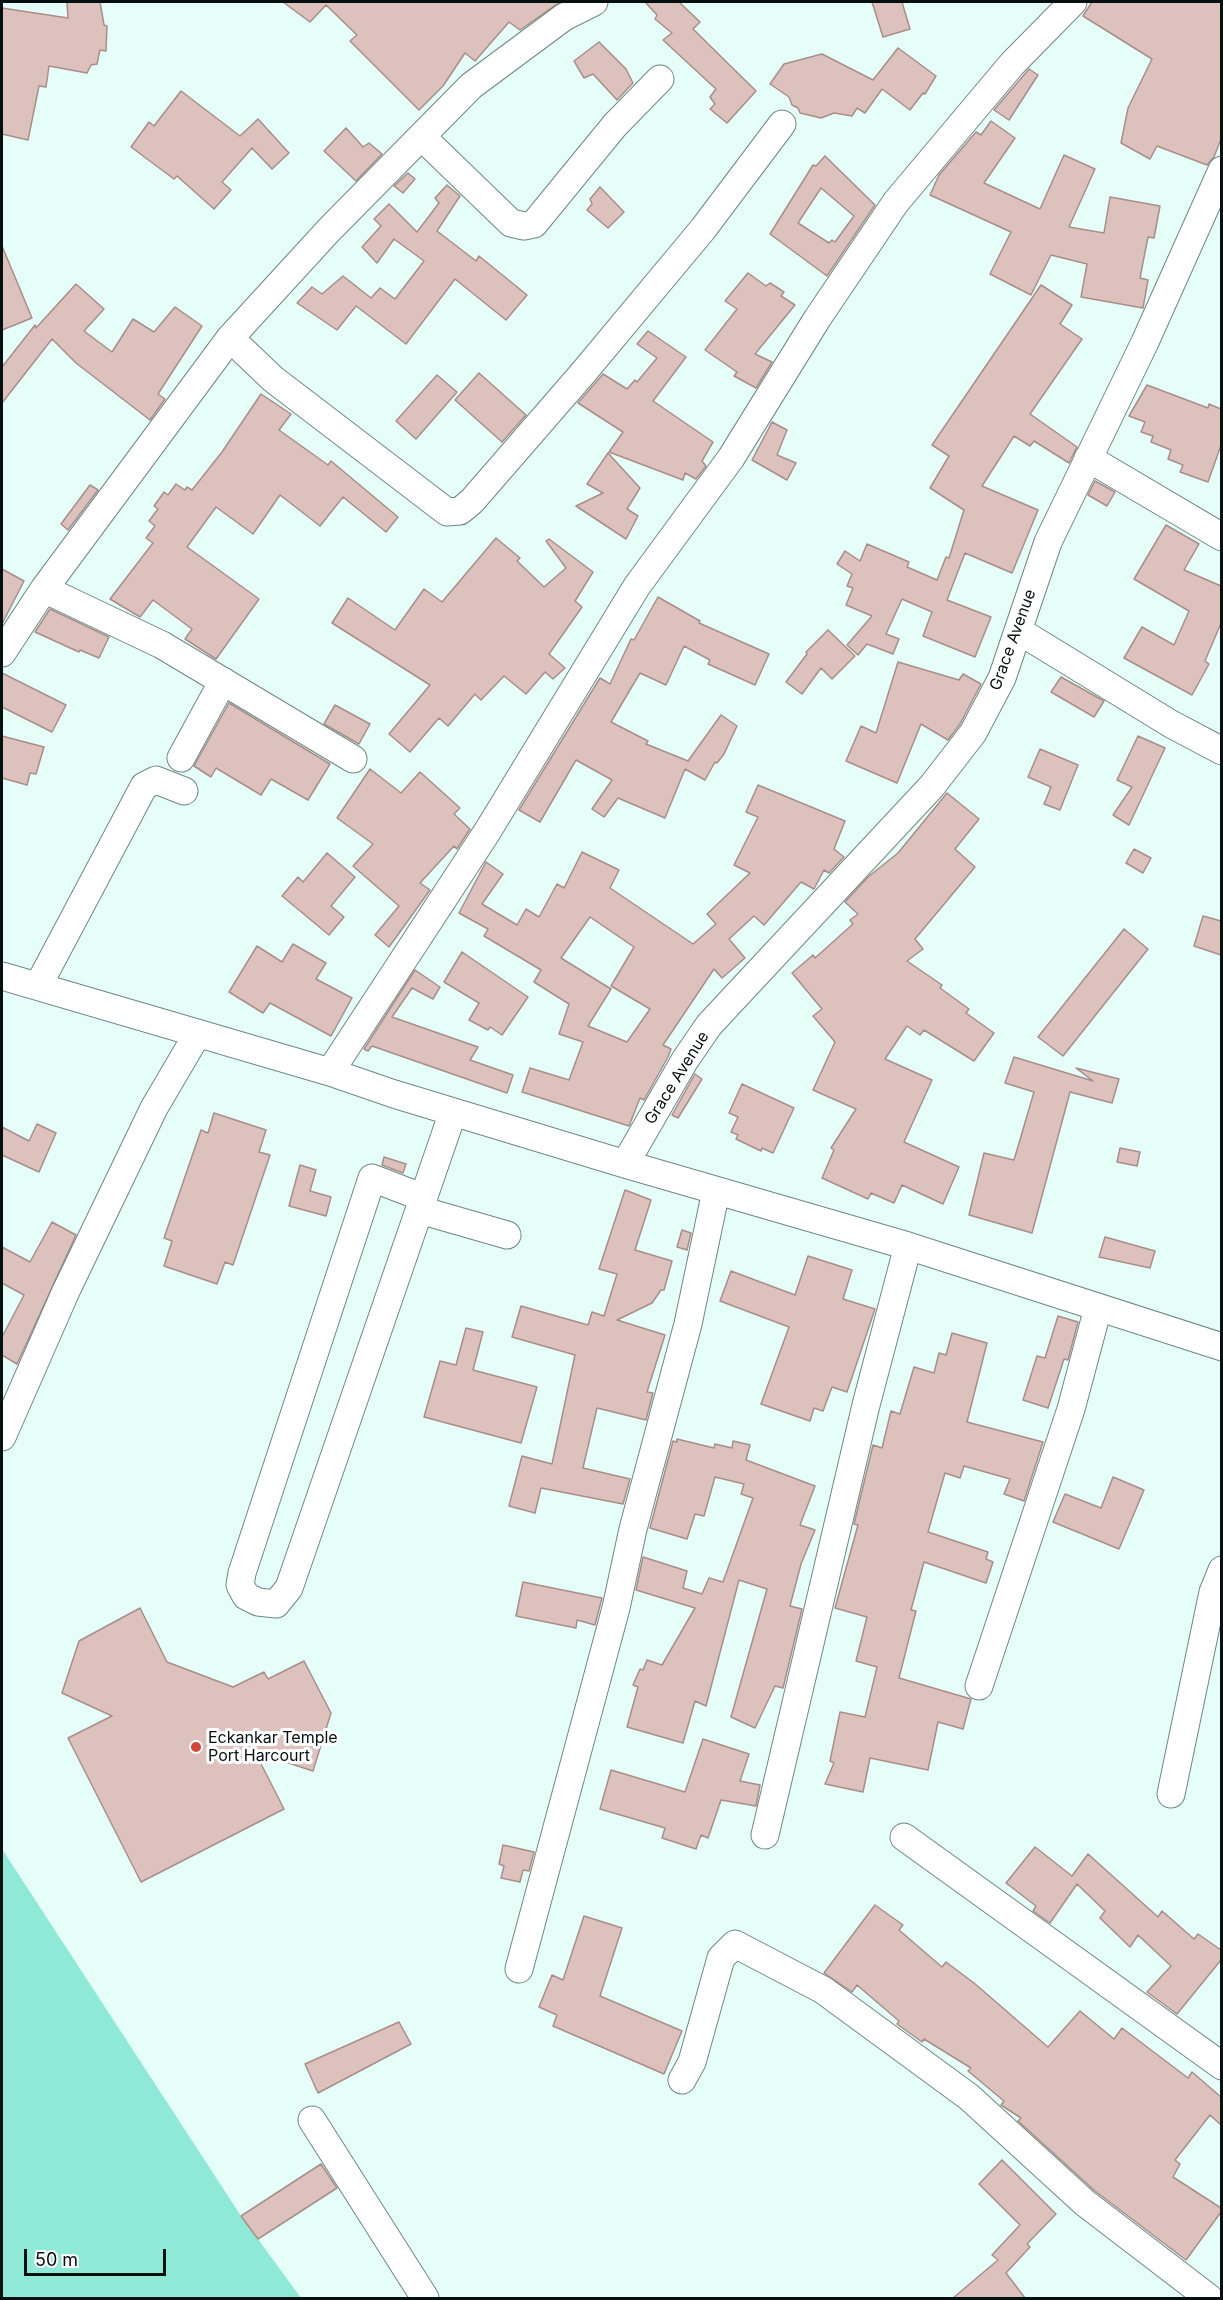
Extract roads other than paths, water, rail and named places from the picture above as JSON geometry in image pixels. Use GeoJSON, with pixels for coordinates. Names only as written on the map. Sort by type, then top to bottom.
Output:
{"type":"FeatureCollection","features":[{"type":"Feature","properties":{"kind":"street"},"geometry":{"type":"LineString","coordinates":[[2,653],[44,589],[230,338],[329,230],[471,86],[564,17],[594,2]]}},
{"type":"Feature","properties":{"kind":"street"},"geometry":{"type":"LineString","coordinates":[[330,1072],[487,832],[637,586],[731,458],[817,319],[896,202],[1012,64],[1073,2]]}},
{"type":"Feature","properties":{"kind":"street"},"geometry":{"type":"LineString","coordinates":[[423,137],[511,223],[524,226],[534,224],[615,125],[660,79]]}},
{"type":"Feature","properties":{"kind":"street"},"geometry":{"type":"LineString","coordinates":[[230,338],[273,379],[447,512],[460,511],[472,501],[584,373],[703,229],[782,124]]}},
{"type":"Feature","properties":{"kind":"street","name":"Grace Avenue"},"geometry":{"type":"LineString","coordinates":[[625,1164],[685,1060],[709,1026],[932,786],[973,734],[1002,678],[1048,542],[1145,342],[1221,170]]}},
{"type":"Feature","properties":{"kind":"street"},"geometry":{"type":"LineString","coordinates":[[1088,458],[1221,537]]}},
{"type":"Feature","properties":{"kind":"street"},"geometry":{"type":"LineString","coordinates":[[44,589],[162,645],[353,759]]}},
{"type":"Feature","properties":{"kind":"street"},"geometry":{"type":"LineString","coordinates":[[1019,631],[1171,724],[1221,751]]}},
{"type":"Feature","properties":{"kind":"street"},"geometry":{"type":"LineString","coordinates":[[181,758],[223,681]]}},
{"type":"Feature","properties":{"kind":"street"},"geometry":{"type":"LineString","coordinates":[[38,986],[144,786],[156,780],[184,791]]}},
{"type":"Feature","properties":{"kind":"street"},"geometry":{"type":"LineString","coordinates":[[2,976],[330,1072],[625,1164],[908,1246],[1221,1347]]}},
{"type":"Feature","properties":{"kind":"street"},"geometry":{"type":"LineString","coordinates":[[2,1437],[81,1259],[154,1108],[198,1033]]}},
{"type":"Feature","properties":{"kind":"street"},"geometry":{"type":"LineString","coordinates":[[453,1112],[422,1204],[289,1588],[285,1597],[276,1604],[258,1602],[246,1596],[240,1585],[242,1573],[372,1178],[422,1204],[507,1235]]}},
{"type":"Feature","properties":{"kind":"street"},"geometry":{"type":"LineString","coordinates":[[519,1970],[616,1608],[633,1529],[688,1324],[716,1191]]}},
{"type":"Feature","properties":{"kind":"street"},"geometry":{"type":"LineString","coordinates":[[765,1835],[866,1405],[908,1246]]}},
{"type":"Feature","properties":{"kind":"street"},"geometry":{"type":"LineString","coordinates":[[979,1686],[1071,1409],[1098,1308]]}},
{"type":"Feature","properties":{"kind":"street"},"geometry":{"type":"LineString","coordinates":[[1171,1794],[1213,1592],[1221,1570]]}},
{"type":"Feature","properties":{"kind":"street"},"geometry":{"type":"LineString","coordinates":[[904,1837],[1221,2066]]}},
{"type":"Feature","properties":{"kind":"street"},"geometry":{"type":"LineString","coordinates":[[682,2080],[692,2062],[721,1958],[735,1944],[823,1990],[969,2097],[1085,2203],[1209,2298]]}},
{"type":"Feature","properties":{"kind":"street"},"geometry":{"type":"LineString","coordinates":[[312,2120],[425,2298]]}},
{"type":"Feature","properties":{"kind":"place","name":"Eckankar Temple Port Harcourt"},"geometry":{"type":"Point","coordinates":[196,1747]}}]}
